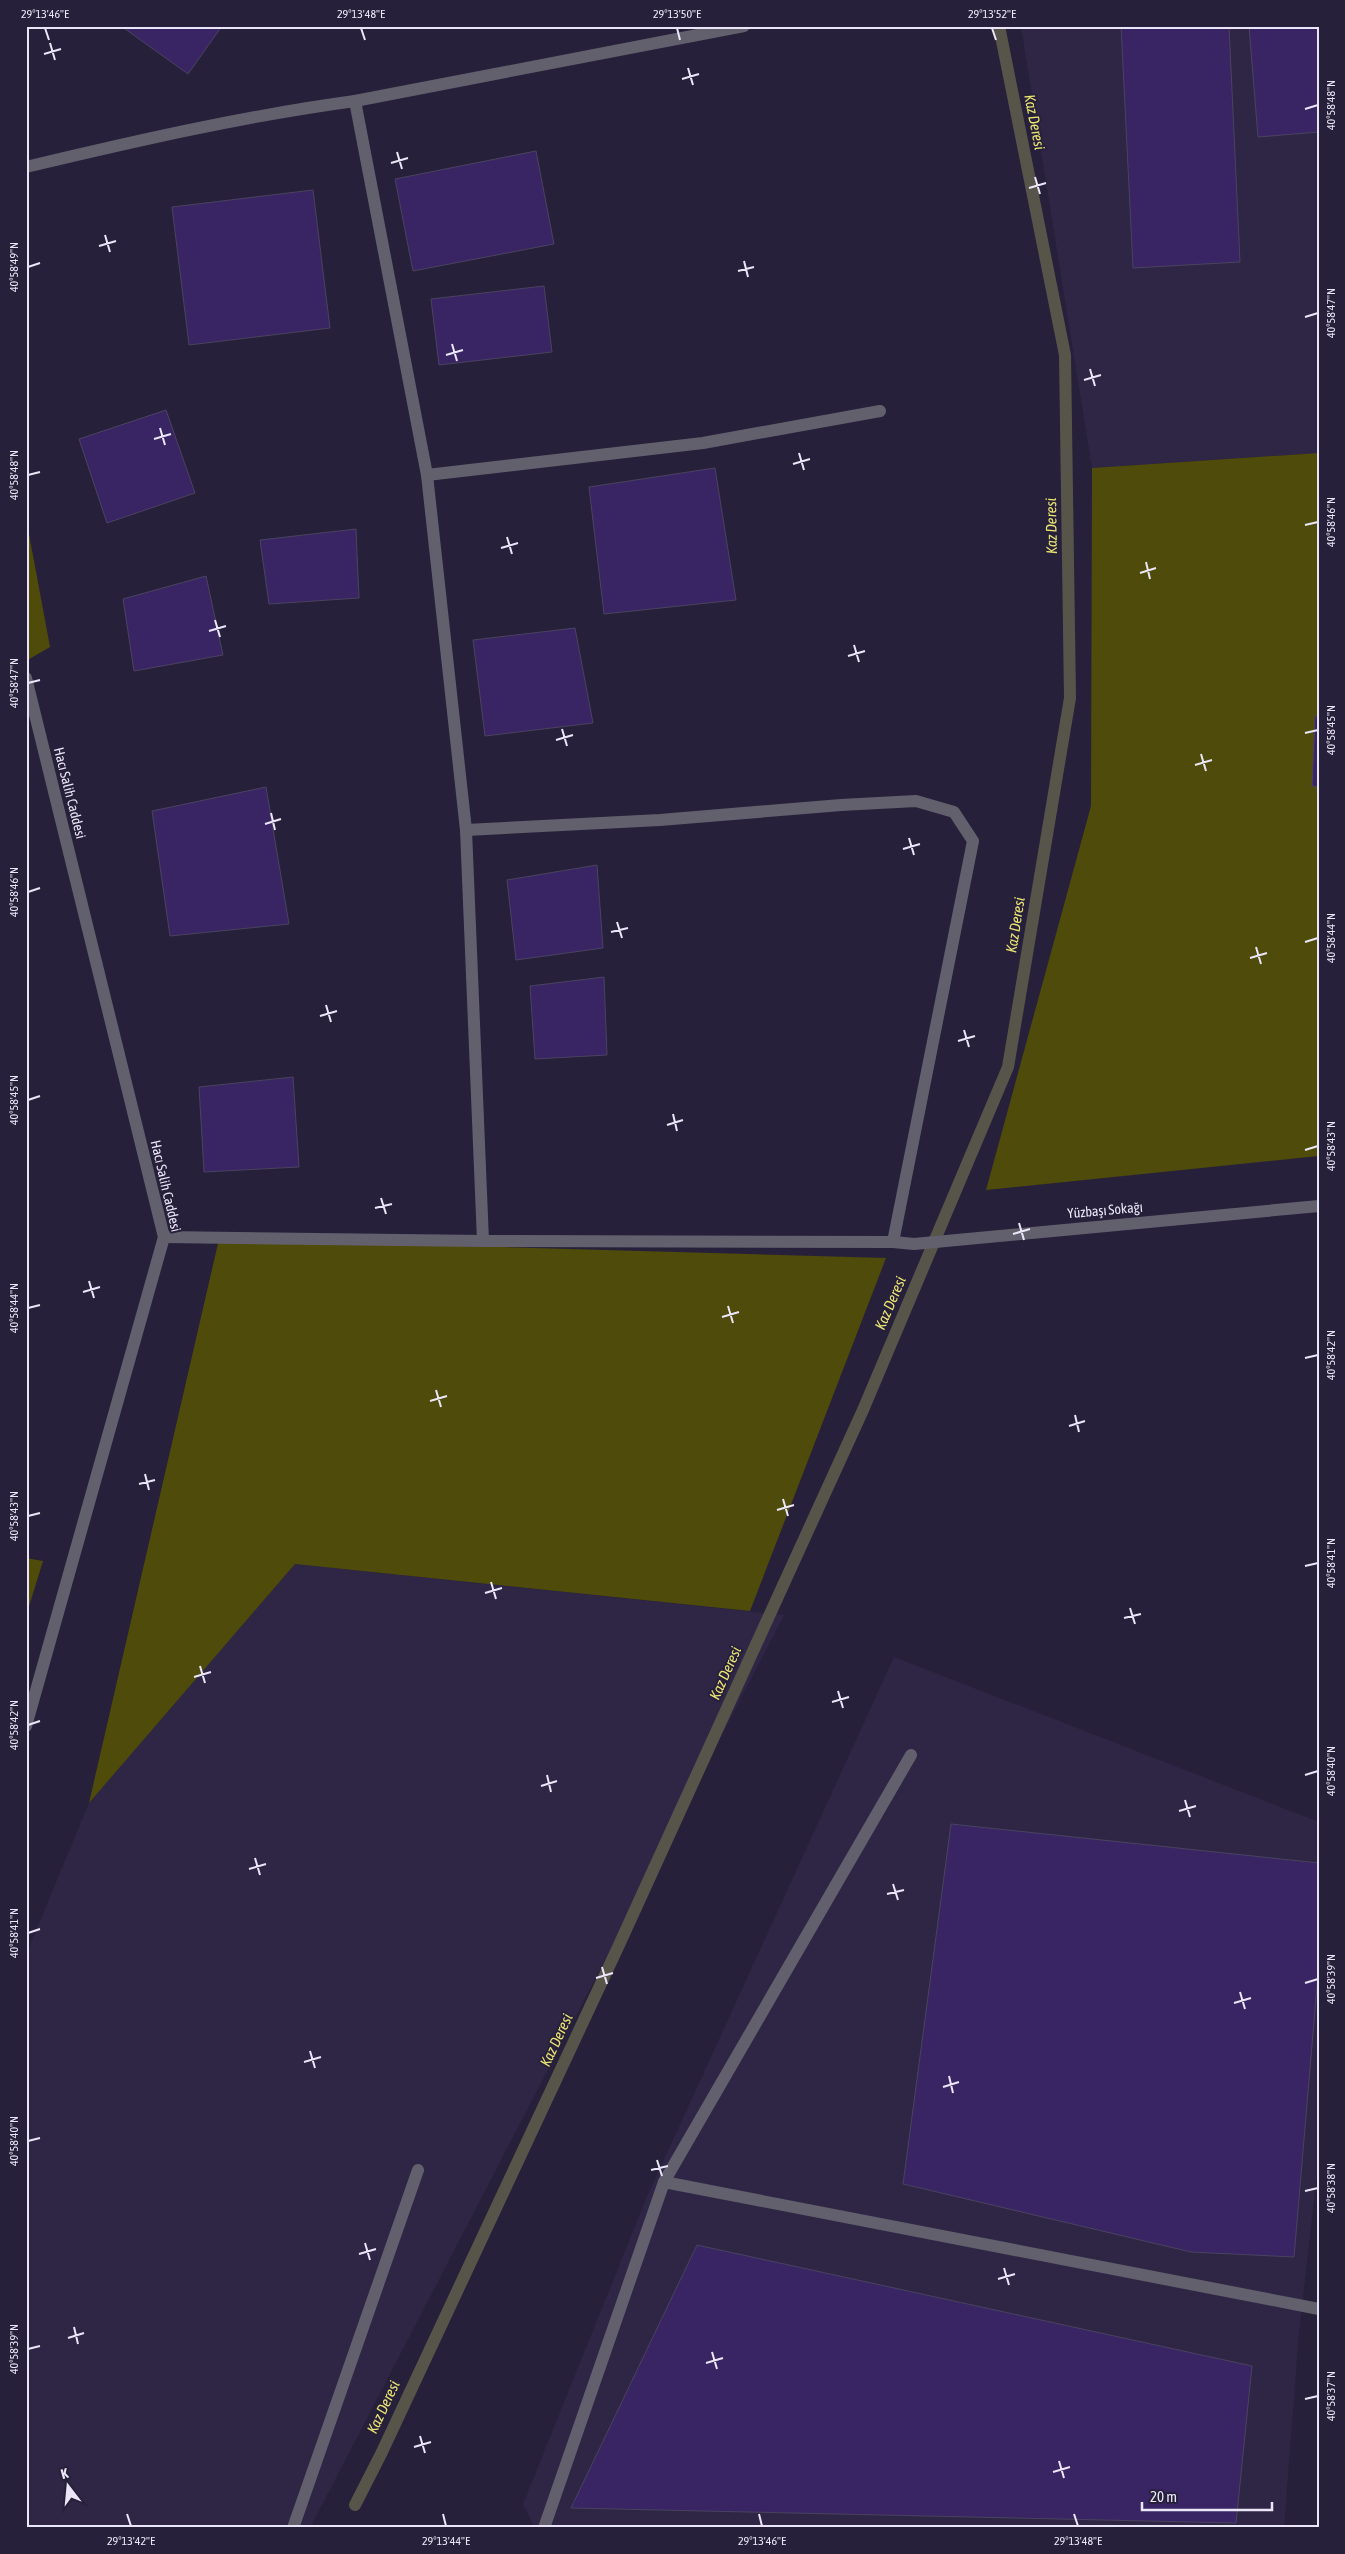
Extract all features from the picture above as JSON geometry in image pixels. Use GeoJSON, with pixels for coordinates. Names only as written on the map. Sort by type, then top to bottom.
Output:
{"type":"FeatureCollection","features":[{"type":"Feature","properties":{"kind":"street"},"geometry":{"type":"LineString","coordinates":[[26,167],[145,138],[280,111],[355,101],[744,26]]}},
{"type":"Feature","properties":{"kind":"street"},"geometry":{"type":"LineString","coordinates":[[355,101],[427,474],[466,830],[483,1241]]}},
{"type":"Feature","properties":{"kind":"street"},"geometry":{"type":"LineString","coordinates":[[427,474],[703,443],[880,411]]}},
{"type":"Feature","properties":{"kind":"street","name":"Hacı Salih Caddesi"},"geometry":{"type":"LineString","coordinates":[[26,678],[164,1237],[26,1726]]}},
{"type":"Feature","properties":{"kind":"street"},"geometry":{"type":"LineString","coordinates":[[466,830],[660,820],[841,805],[916,801],[954,812],[973,840],[893,1242]]}},
{"type":"Feature","properties":{"kind":"street","name":"Yüzbaşı Sokağı"},"geometry":{"type":"LineString","coordinates":[[164,1237],[483,1241],[893,1242],[914,1244],[1319,1206]]}},
{"type":"Feature","properties":{"kind":"street"},"geometry":{"type":"LineString","coordinates":[[544,2528],[664,2182],[911,1755]]}},
{"type":"Feature","properties":{"kind":"street"},"geometry":{"type":"LineString","coordinates":[[293,2528],[418,2170]]}},
{"type":"Feature","properties":{"kind":"street"},"geometry":{"type":"LineString","coordinates":[[664,2182],[1319,2309]]}},
{"type":"Feature","properties":{"kind":"shaded area"},"geometry":{"type":"Polygon","coordinates":[[[1021,26],[1319,26],[1319,453],[1092,468],[1021,26]]]}},
{"type":"Feature","properties":{"kind":"shaded area"},"geometry":{"type":"Polygon","coordinates":[[[1319,453],[1319,1156],[986,1190],[1091,806],[1092,468],[1319,453]]]}},
{"type":"Feature","properties":{"kind":"shaded area"},"geometry":{"type":"Polygon","coordinates":[[[26,518],[50,647],[26,661],[26,518]]]}},
{"type":"Feature","properties":{"kind":"shaded area"},"geometry":{"type":"Polygon","coordinates":[[[219,1239],[886,1258],[750,1611],[295,1564],[89,1803],[219,1239]]]}},
{"type":"Feature","properties":{"kind":"shaded area"},"geometry":{"type":"Polygon","coordinates":[[[26,1558],[43,1561],[26,1616],[26,1558]]]}},
{"type":"Feature","properties":{"kind":"shaded area"},"geometry":{"type":"Polygon","coordinates":[[[295,1564],[784,1615],[310,2528],[26,2528],[26,1955],[89,1803],[295,1564]]]}},
{"type":"Feature","properties":{"kind":"shaded area"},"geometry":{"type":"Polygon","coordinates":[[[894,1657],[1319,1822],[1319,2156],[1299,2332],[1284,2528],[535,2528],[523,2504],[646,2199],[894,1657]]]}},
{"type":"Feature","properties":{"kind":"building"},"geometry":{"type":"Polygon","coordinates":[[[121,26],[222,26],[188,74],[121,26]]]}},
{"type":"Feature","properties":{"kind":"building"},"geometry":{"type":"Polygon","coordinates":[[[1121,26],[1229,26],[1240,262],[1133,268],[1121,26]]]}},
{"type":"Feature","properties":{"kind":"building"},"geometry":{"type":"Polygon","coordinates":[[[1249,26],[1319,26],[1319,132],[1258,137],[1249,26]]]}},
{"type":"Feature","properties":{"kind":"building"},"geometry":{"type":"Polygon","coordinates":[[[536,151],[554,244],[413,271],[395,179],[536,151]]]}},
{"type":"Feature","properties":{"kind":"building"},"geometry":{"type":"Polygon","coordinates":[[[313,190],[330,328],[189,345],[172,207],[313,190]]]}},
{"type":"Feature","properties":{"kind":"building"},"geometry":{"type":"Polygon","coordinates":[[[544,286],[552,352],[439,365],[431,299],[544,286]]]}},
{"type":"Feature","properties":{"kind":"building"},"geometry":{"type":"Polygon","coordinates":[[[166,410],[195,493],[107,523],[79,439],[166,410]]]}},
{"type":"Feature","properties":{"kind":"building"},"geometry":{"type":"Polygon","coordinates":[[[715,468],[736,600],[604,614],[589,487],[715,468]]]}},
{"type":"Feature","properties":{"kind":"building"},"geometry":{"type":"Polygon","coordinates":[[[356,529],[359,598],[269,604],[260,540],[356,529]]]}},
{"type":"Feature","properties":{"kind":"building"},"geometry":{"type":"Polygon","coordinates":[[[206,576],[223,655],[134,671],[123,599],[206,576]]]}},
{"type":"Feature","properties":{"kind":"building"},"geometry":{"type":"Polygon","coordinates":[[[575,628],[593,723],[485,736],[473,640],[575,628]]]}},
{"type":"Feature","properties":{"kind":"building"},"geometry":{"type":"Polygon","coordinates":[[[1315,716],[1319,716],[1319,787],[1312,786],[1315,716]]]}},
{"type":"Feature","properties":{"kind":"building"},"geometry":{"type":"Polygon","coordinates":[[[266,787],[289,924],[170,936],[152,811],[266,787]]]}},
{"type":"Feature","properties":{"kind":"building"},"geometry":{"type":"Polygon","coordinates":[[[597,865],[603,948],[516,960],[507,880],[597,865]]]}},
{"type":"Feature","properties":{"kind":"building"},"geometry":{"type":"Polygon","coordinates":[[[604,977],[607,1055],[535,1059],[530,986],[604,977]]]}},
{"type":"Feature","properties":{"kind":"building"},"geometry":{"type":"Polygon","coordinates":[[[293,1077],[299,1167],[204,1172],[199,1087],[293,1077]]]}},
{"type":"Feature","properties":{"kind":"building"},"geometry":{"type":"Polygon","coordinates":[[[951,1824],[1319,1863],[1319,1963],[1294,2257],[1191,2252],[903,2184],[951,1824]]]}},
{"type":"Feature","properties":{"kind":"building"},"geometry":{"type":"Polygon","coordinates":[[[697,2245],[1252,2366],[1236,2523],[571,2508],[697,2245]]]}},
{"type":"Feature","properties":{"kind":"waterway","name":"Kaz Deresi"},"geometry":{"type":"LineString","coordinates":[[355,2505],[382,2452],[619,1945],[863,1410],[1008,1067],[1070,698],[1065,355],[999,26]]}}]}
